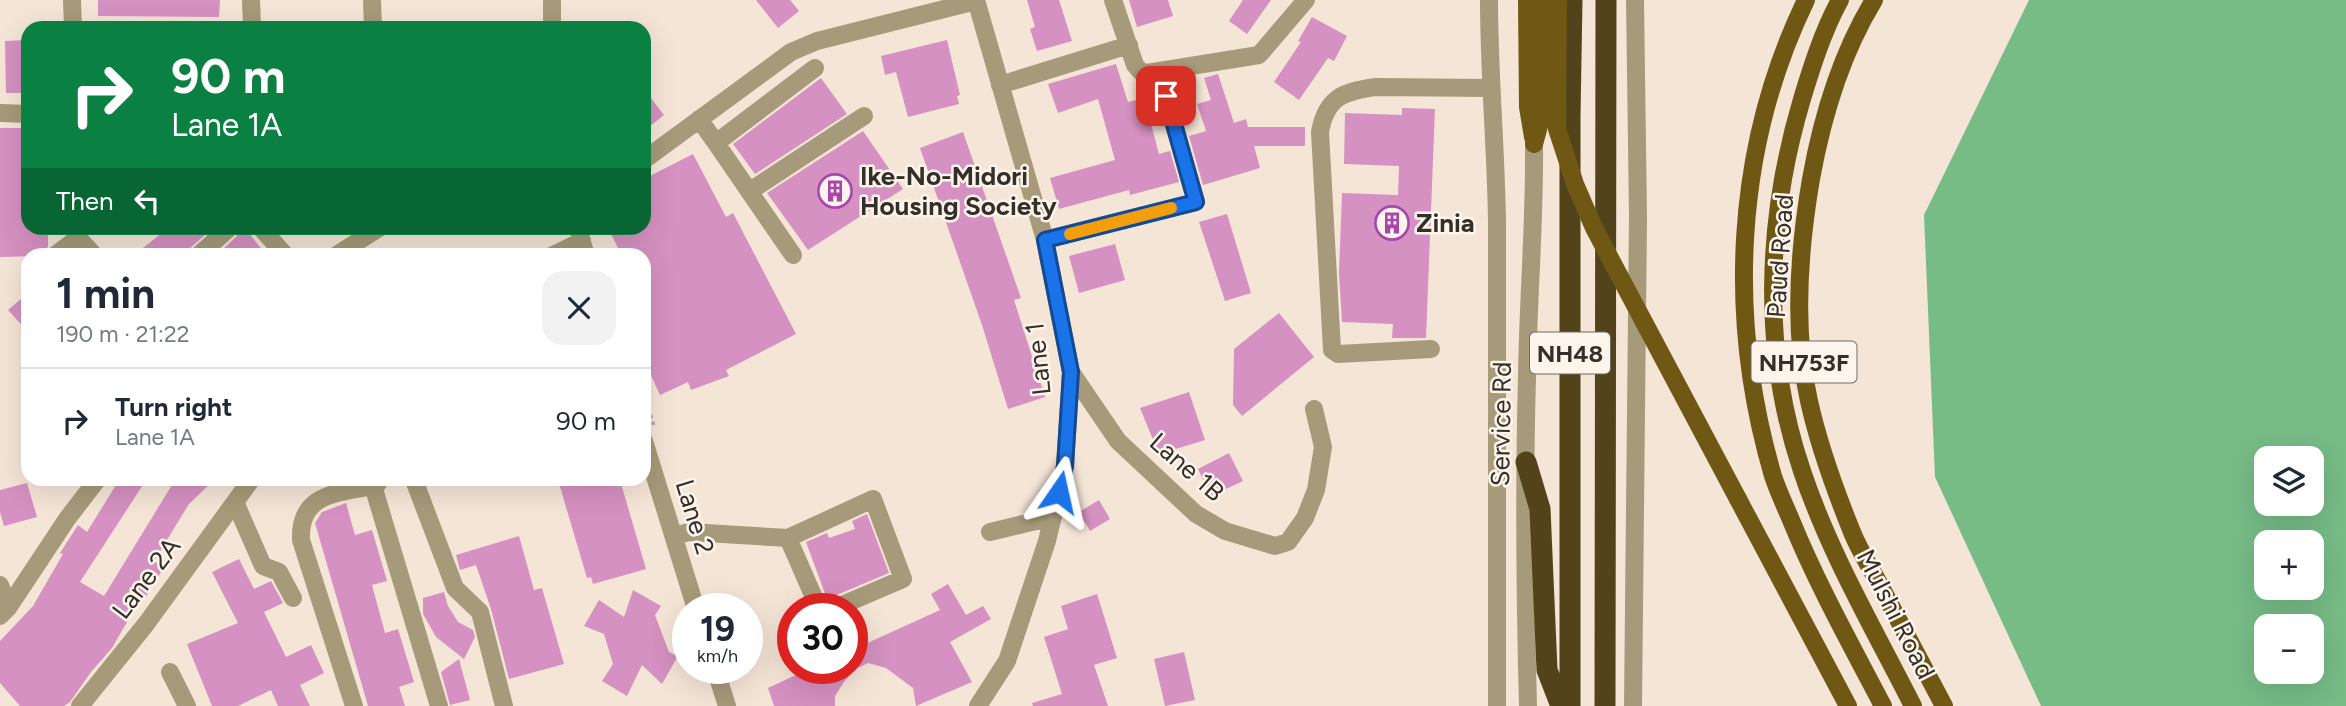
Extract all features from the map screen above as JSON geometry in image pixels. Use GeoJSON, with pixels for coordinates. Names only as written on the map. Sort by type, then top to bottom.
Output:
{"type":"FeatureCollection","features":[{"type":"Feature","properties":{"kind":"highway","name":"NH48"},"geometry":{"type":"LineString","coordinates":[[1570,706],[1572,0]]}},
{"type":"Feature","properties":{"kind":"highway","name":"NH48"},"geometry":{"type":"LineString","coordinates":[[1605,706],[1606,0]]}},
{"type":"Feature","properties":{"kind":"highway"},"geometry":{"type":"LineString","coordinates":[[1526,463],[1540,509],[1547,670],[1561,706]]}},
{"type":"Feature","properties":{"kind":"main road"},"geometry":{"type":"LineString","coordinates":[[1527,0],[1528,107],[1534,144]]}},
{"type":"Feature","properties":{"kind":"main road"},"geometry":{"type":"LineString","coordinates":[[1534,144],[1544,108],[1544,0]]}},
{"type":"Feature","properties":{"kind":"main road"},"geometry":{"type":"LineString","coordinates":[[1558,0],[1557,129],[1575,184],[1594,228],[1848,706]]}},
{"type":"Feature","properties":{"kind":"main road","name":"Paud Road"},"geometry":{"type":"LineString","coordinates":[[1806,0],[1781,59],[1760,125],[1746,205],[1742,276],[1748,356],[1774,478],[1805,554],[1883,706]]}},
{"type":"Feature","properties":{"kind":"main road","name":"Mulshi Road"},"geometry":{"type":"LineString","coordinates":[[1840,0],[1811,68],[1792,133],[1777,208],[1772,279],[1776,349],[1785,409],[1801,470],[1832,545],[1913,706]]}},
{"type":"Feature","properties":{"kind":"main road","name":"Paud Road"},"geometry":{"type":"LineString","coordinates":[[1874,0],[1864,16],[1836,81],[1818,144],[1805,213],[1801,267],[1802,345],[1808,399],[1825,460],[1853,534],[1944,706]]}},
{"type":"Feature","properties":{"kind":"street"},"geometry":{"type":"LineString","coordinates":[[72,0],[73,21]]}},
{"type":"Feature","properties":{"kind":"street"},"geometry":{"type":"LineString","coordinates":[[251,0],[252,21]]}},
{"type":"Feature","properties":{"kind":"street"},"geometry":{"type":"LineString","coordinates":[[372,0],[373,21]]}},
{"type":"Feature","properties":{"kind":"street"},"geometry":{"type":"LineString","coordinates":[[552,0],[552,21]]}},
{"type":"Feature","properties":{"kind":"street"},"geometry":{"type":"LineString","coordinates":[[651,155],[791,52],[817,41],[976,0]]}},
{"type":"Feature","properties":{"kind":"street","name":"Lane 1"},"geometry":{"type":"LineString","coordinates":[[976,0],[1045,240],[1071,372],[1065,466],[1053,517],[1007,662],[978,706]]}},
{"type":"Feature","properties":{"kind":"street"},"geometry":{"type":"LineString","coordinates":[[1113,0],[1138,69],[1147,73],[1259,55],[1306,0]]}},
{"type":"Feature","properties":{"kind":"street"},"geometry":{"type":"LineString","coordinates":[[1489,0],[1490,88],[1496,149],[1497,222],[1497,706]]}},
{"type":"Feature","properties":{"kind":"street"},"geometry":{"type":"LineString","coordinates":[[1633,706],[1638,217],[1635,0]]}},
{"type":"Feature","properties":{"kind":"street"},"geometry":{"type":"LineString","coordinates":[[1000,85],[1129,45]]}},
{"type":"Feature","properties":{"kind":"street"},"geometry":{"type":"LineString","coordinates":[[716,143],[815,68]]}},
{"type":"Feature","properties":{"kind":"street"},"geometry":{"type":"LineString","coordinates":[[1431,349],[1338,354],[1331,347],[1320,132],[1322,120],[1328,107],[1341,95],[1357,89],[1403,86],[1490,88]]}},
{"type":"Feature","properties":{"kind":"street"},"geometry":{"type":"LineString","coordinates":[[1045,240],[1196,202],[1166,96]]}},
{"type":"Feature","properties":{"kind":"street"},"geometry":{"type":"LineString","coordinates":[[0,113],[21,114]]}},
{"type":"Feature","properties":{"kind":"street"},"geometry":{"type":"LineString","coordinates":[[750,191],[864,116]]}},
{"type":"Feature","properties":{"kind":"street"},"geometry":{"type":"LineString","coordinates":[[699,119],[793,255]]}},
{"type":"Feature","properties":{"kind":"street","name":"Service Rd"},"geometry":{"type":"LineString","coordinates":[[1528,706],[1525,600],[1526,463],[1535,209],[1534,144]]}},
{"type":"Feature","properties":{"kind":"street"},"geometry":{"type":"LineString","coordinates":[[62,248],[76,235]]}},
{"type":"Feature","properties":{"kind":"street"},"geometry":{"type":"LineString","coordinates":[[207,248],[221,235]]}},
{"type":"Feature","properties":{"kind":"street"},"geometry":{"type":"LineString","coordinates":[[348,248],[368,235]]}},
{"type":"Feature","properties":{"kind":"street","name":"Lane 1B"},"geometry":{"type":"LineString","coordinates":[[1071,372],[1118,441],[1196,514],[1225,531],[1275,546],[1288,542],[1304,518],[1316,490],[1322,447],[1314,409]]}},
{"type":"Feature","properties":{"kind":"street","name":"Lane 2"},"geometry":{"type":"LineString","coordinates":[[651,462],[691,593]]}},
{"type":"Feature","properties":{"kind":"street"},"geometry":{"type":"LineString","coordinates":[[4,612],[92,486]]}},
{"type":"Feature","properties":{"kind":"street","name":"Lane 2A"},"geometry":{"type":"LineString","coordinates":[[80,706],[146,624],[247,486]]}},
{"type":"Feature","properties":{"kind":"street"},"geometry":{"type":"LineString","coordinates":[[354,706],[301,540],[301,526],[304,513],[317,500],[364,486]]}},
{"type":"Feature","properties":{"kind":"street"},"geometry":{"type":"LineString","coordinates":[[376,486],[374,489],[439,706]]}},
{"type":"Feature","properties":{"kind":"street"},"geometry":{"type":"LineString","coordinates":[[416,486],[455,588],[480,612],[504,706]]}},
{"type":"Feature","properties":{"kind":"street"},"geometry":{"type":"LineString","coordinates":[[674,536],[689,532],[788,538],[873,499],[903,579],[868,594]]}},
{"type":"Feature","properties":{"kind":"street"},"geometry":{"type":"LineString","coordinates":[[235,502],[262,566],[279,572],[293,598]]}},
{"type":"Feature","properties":{"kind":"street"},"geometry":{"type":"LineString","coordinates":[[990,532],[1053,517]]}},
{"type":"Feature","properties":{"kind":"street"},"geometry":{"type":"LineString","coordinates":[[788,538],[812,593]]}},
{"type":"Feature","properties":{"kind":"street"},"geometry":{"type":"LineString","coordinates":[[0,584],[4,612]]}},
{"type":"Feature","properties":{"kind":"street"},"geometry":{"type":"LineString","coordinates":[[170,673],[179,703]]}},
{"type":"Feature","properties":{"kind":"street"},"geometry":{"type":"LineString","coordinates":[[720,684],[727,706]]}},
{"type":"Feature","properties":{"kind":"green space"},"geometry":{"type":"Polygon","coordinates":[[[2029,0],[2346,0],[2346,706],[2041,706],[1935,477],[1924,215],[2029,0]]]}},
{"type":"Feature","properties":{"kind":"building"},"geometry":{"type":"Polygon","coordinates":[[[98,0],[220,0],[219,17],[98,16],[98,0]]]}},
{"type":"Feature","properties":{"kind":"building"},"geometry":{"type":"Polygon","coordinates":[[[756,0],[790,0],[799,11],[778,28],[756,0]]]}},
{"type":"Feature","properties":{"kind":"building"},"geometry":{"type":"Polygon","coordinates":[[[1027,0],[1059,0],[1072,41],[1037,51],[1030,29],[1035,27],[1027,0]]]}},
{"type":"Feature","properties":{"kind":"building"},"geometry":{"type":"Polygon","coordinates":[[[1129,0],[1168,0],[1173,16],[1137,27],[1129,0]]]}},
{"type":"Feature","properties":{"kind":"building"},"geometry":{"type":"Polygon","coordinates":[[[1243,0],[1271,0],[1247,34],[1229,21],[1243,0]]]}},
{"type":"Feature","properties":{"kind":"building"},"geometry":{"type":"Polygon","coordinates":[[[1312,17],[1347,36],[1334,61],[1328,58],[1299,100],[1274,82],[1301,42],[1298,41],[1312,17]]]}},
{"type":"Feature","properties":{"kind":"building"},"geometry":{"type":"Polygon","coordinates":[[[21,40],[21,93],[6,93],[5,41],[21,40]]]}},
{"type":"Feature","properties":{"kind":"building"},"geometry":{"type":"Polygon","coordinates":[[[947,40],[960,95],[957,96],[959,104],[908,117],[896,72],[885,75],[881,56],[947,40]]]}},
{"type":"Feature","properties":{"kind":"building"},"geometry":{"type":"Polygon","coordinates":[[[1116,64],[1128,102],[1144,98],[1159,154],[1170,151],[1179,182],[1130,195],[1129,190],[1059,209],[1050,178],[1115,160],[1098,99],[1058,113],[1048,84],[1116,64]]]}},
{"type":"Feature","properties":{"kind":"building"},"geometry":{"type":"Polygon","coordinates":[[[1218,74],[1234,123],[1246,119],[1248,127],[1305,127],[1305,146],[1254,146],[1260,168],[1203,185],[1189,136],[1206,131],[1197,104],[1211,100],[1204,78],[1218,74]]]}},
{"type":"Feature","properties":{"kind":"building"},"geometry":{"type":"Polygon","coordinates":[[[821,78],[847,114],[755,174],[733,144],[821,78]]]}},
{"type":"Feature","properties":{"kind":"building"},"geometry":{"type":"Polygon","coordinates":[[[651,98],[664,115],[651,125],[651,98]]]}},
{"type":"Feature","properties":{"kind":"building","name":"Zinia"},"geometry":{"type":"Polygon","coordinates":[[[1402,108],[1435,109],[1426,338],[1392,338],[1393,324],[1342,322],[1339,273],[1342,193],[1398,195],[1399,166],[1344,164],[1345,113],[1402,115],[1402,108]]]}},
{"type":"Feature","properties":{"kind":"building"},"geometry":{"type":"Polygon","coordinates":[[[0,128],[21,128],[21,235],[48,235],[48,246],[21,248],[21,257],[0,257],[0,128]]]}},
{"type":"Feature","properties":{"kind":"building","name":"Ike-No-Midori Housing Society"},"geometry":{"type":"Polygon","coordinates":[[[863,131],[903,189],[808,250],[767,193],[863,131]]]}},
{"type":"Feature","properties":{"kind":"building"},"geometry":{"type":"Polygon","coordinates":[[[963,132],[1021,298],[1014,300],[1045,397],[1008,409],[982,325],[920,148],[963,132]]]}},
{"type":"Feature","properties":{"kind":"building"},"geometry":{"type":"Polygon","coordinates":[[[693,154],[726,217],[733,213],[796,334],[726,370],[729,376],[691,390],[688,382],[660,395],[651,375],[651,248],[618,248],[612,235],[651,235],[651,175],[693,154]]]}},
{"type":"Feature","properties":{"kind":"building"},"geometry":{"type":"Polygon","coordinates":[[[1227,214],[1251,293],[1225,301],[1199,222],[1227,214]]]}},
{"type":"Feature","properties":{"kind":"building"},"geometry":{"type":"Polygon","coordinates":[[[159,235],[205,235],[190,248],[143,248],[159,235]]]}},
{"type":"Feature","properties":{"kind":"building"},"geometry":{"type":"Polygon","coordinates":[[[250,235],[261,248],[224,248],[237,236],[250,235]]]}},
{"type":"Feature","properties":{"kind":"building"},"geometry":{"type":"Polygon","coordinates":[[[1115,244],[1125,280],[1079,293],[1069,256],[1115,244]]]}},
{"type":"Feature","properties":{"kind":"building"},"geometry":{"type":"Polygon","coordinates":[[[21,299],[21,324],[8,310],[21,299]]]}},
{"type":"Feature","properties":{"kind":"building"},"geometry":{"type":"Polygon","coordinates":[[[1279,313],[1314,357],[1242,416],[1233,405],[1234,349],[1279,313]]]}},
{"type":"Feature","properties":{"kind":"building"},"geometry":{"type":"Polygon","coordinates":[[[1189,392],[1205,440],[1159,454],[1140,408],[1189,392]]]}},
{"type":"Feature","properties":{"kind":"building"},"geometry":{"type":"Polygon","coordinates":[[[1229,453],[1243,481],[1211,496],[1198,469],[1229,453]]]}},
{"type":"Feature","properties":{"kind":"building"},"geometry":{"type":"Polygon","coordinates":[[[21,485],[28,486],[37,517],[4,526],[0,512],[0,490],[21,485]]]}},
{"type":"Feature","properties":{"kind":"building"},"geometry":{"type":"Polygon","coordinates":[[[115,486],[142,486],[80,582],[104,596],[171,486],[208,486],[189,504],[154,561],[164,567],[145,598],[142,596],[112,648],[70,702],[64,706],[20,706],[0,683],[0,641],[33,606],[63,554],[60,553],[78,525],[87,532],[115,486]]]}},
{"type":"Feature","properties":{"kind":"building"},"geometry":{"type":"Polygon","coordinates":[[[560,486],[622,486],[646,569],[593,584],[591,577],[587,578],[560,486]]]}},
{"type":"Feature","properties":{"kind":"building"},"geometry":{"type":"Polygon","coordinates":[[[1099,500],[1110,519],[1090,531],[1079,512],[1099,500]]]}},
{"type":"Feature","properties":{"kind":"building"},"geometry":{"type":"Polygon","coordinates":[[[346,503],[355,535],[372,530],[387,581],[372,585],[385,633],[398,629],[414,682],[399,687],[405,706],[368,706],[315,523],[322,512],[346,503]]]}},
{"type":"Feature","properties":{"kind":"building"},"geometry":{"type":"Polygon","coordinates":[[[867,514],[889,573],[841,593],[825,593],[806,542],[827,533],[829,538],[855,529],[852,521],[867,514]]]}},
{"type":"Feature","properties":{"kind":"building"},"geometry":{"type":"Polygon","coordinates":[[[519,536],[534,590],[542,588],[564,664],[509,679],[491,609],[476,565],[460,570],[456,555],[519,536]]]}},
{"type":"Feature","properties":{"kind":"building"},"geometry":{"type":"Polygon","coordinates":[[[239,559],[254,589],[271,581],[283,603],[264,612],[286,657],[311,645],[324,673],[300,685],[310,706],[278,706],[271,690],[238,706],[212,706],[187,644],[238,623],[212,572],[239,559]]]}},
{"type":"Feature","properties":{"kind":"building"},"geometry":{"type":"Polygon","coordinates":[[[948,584],[966,615],[983,606],[991,619],[950,642],[972,682],[916,706],[913,688],[886,668],[868,663],[868,643],[940,610],[931,594],[948,584]]]}},
{"type":"Feature","properties":{"kind":"building"},"geometry":{"type":"Polygon","coordinates":[[[633,590],[661,606],[655,615],[669,652],[672,653],[672,666],[662,684],[642,665],[627,696],[602,681],[613,664],[604,634],[584,626],[599,600],[624,617],[633,590]]]}},
{"type":"Feature","properties":{"kind":"building"},"geometry":{"type":"Polygon","coordinates":[[[444,592],[448,606],[458,622],[473,630],[475,637],[464,659],[436,637],[423,614],[423,598],[444,592]]]}},
{"type":"Feature","properties":{"kind":"building"},"geometry":{"type":"Polygon","coordinates":[[[1097,594],[1117,658],[1094,665],[1108,706],[1033,706],[1032,703],[1062,694],[1044,637],[1068,629],[1061,606],[1097,594]]]}},
{"type":"Feature","properties":{"kind":"building"},"geometry":{"type":"Polygon","coordinates":[[[1184,652],[1195,700],[1165,706],[1154,659],[1184,652]]]}},
{"type":"Feature","properties":{"kind":"building"},"geometry":{"type":"Polygon","coordinates":[[[459,659],[470,700],[450,705],[441,672],[459,659]]]}},
{"type":"Feature","properties":{"kind":"building"},"geometry":{"type":"Polygon","coordinates":[[[777,684],[843,684],[835,696],[835,706],[774,706],[768,688],[777,684]]]}},
{"type":"Feature","properties":{"kind":"slow traffic"},"geometry":{"type":"LineString","coordinates":[[1070,234],[1171,208]]}},
{"type":"Feature","properties":{"kind":"place","name":"Ike-No-Midori Housing Society"},"geometry":{"type":"Point","coordinates":[835,191]}},
{"type":"Feature","properties":{"kind":"place","name":"Zinia"},"geometry":{"type":"Point","coordinates":[1392,223]}},
{"type":"Feature","properties":{"kind":"route"},"geometry":{"type":"LineString","coordinates":[[1059,492],[1065,466],[1071,372],[1045,240],[1196,202],[1166,96]]}}]}
